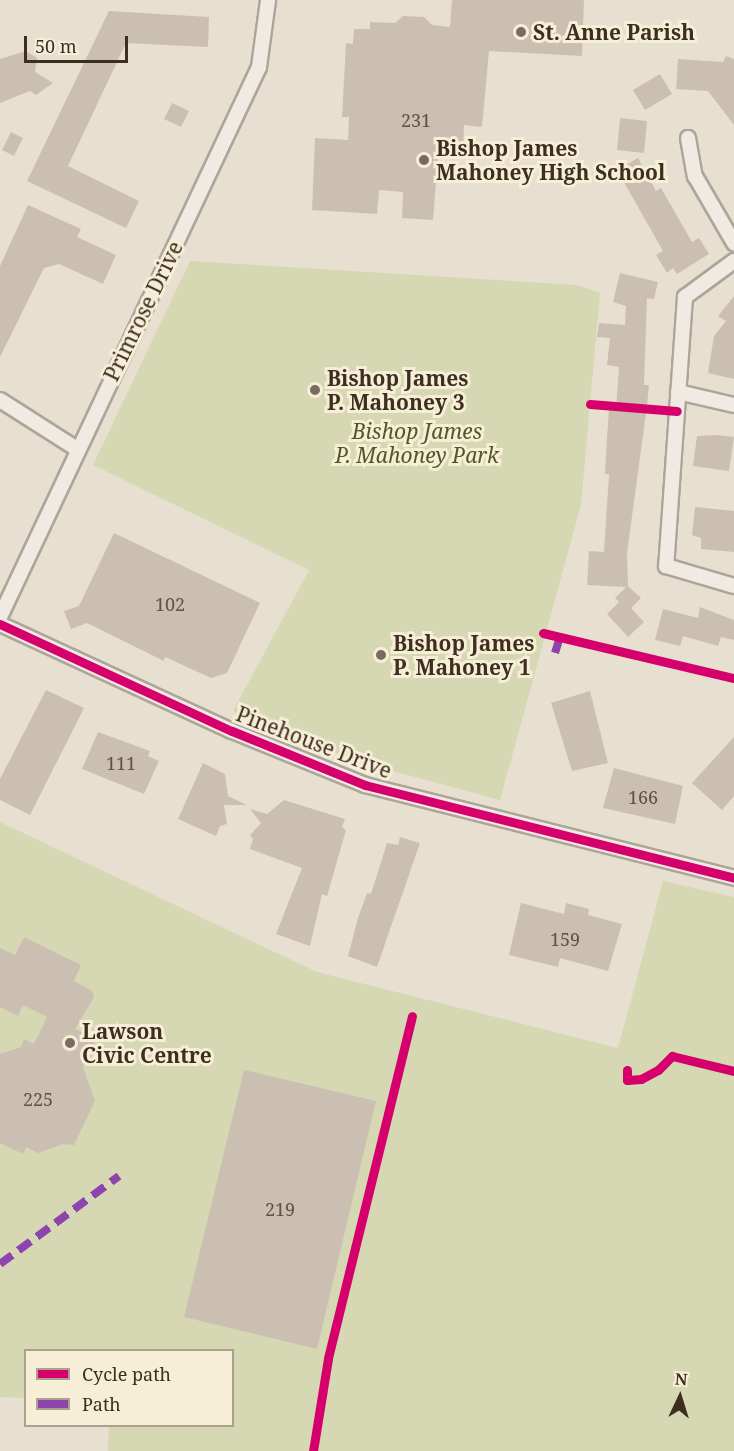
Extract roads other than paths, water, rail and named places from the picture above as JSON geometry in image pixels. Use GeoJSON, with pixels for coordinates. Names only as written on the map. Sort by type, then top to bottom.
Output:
{"type":"FeatureCollection","features":[{"type":"Feature","properties":{"kind":"street","name":"Primrose Drive"},"geometry":{"type":"LineString","coordinates":[[0,617],[77,449],[259,67],[268,0]]}},
{"type":"Feature","properties":{"kind":"street"},"geometry":{"type":"LineString","coordinates":[[688,138],[695,176],[734,243]]}},
{"type":"Feature","properties":{"kind":"street"},"geometry":{"type":"LineString","coordinates":[[734,261],[685,297],[666,566],[734,586]]}},
{"type":"Feature","properties":{"kind":"street"},"geometry":{"type":"LineString","coordinates":[[678,392],[734,405]]}},
{"type":"Feature","properties":{"kind":"street"},"geometry":{"type":"LineString","coordinates":[[0,400],[77,449]]}},
{"type":"Feature","properties":{"kind":"street","name":"Pinehouse Drive"},"geometry":{"type":"LineString","coordinates":[[0,624],[232,731],[365,785],[734,878]]}},
{"type":"Feature","properties":{"kind":"place","name":"St. Anne Parish"},"geometry":{"type":"Point","coordinates":[521,32]}},
{"type":"Feature","properties":{"kind":"place","name":"Bishop James Mahoney High School"},"geometry":{"type":"Point","coordinates":[424,160]}},
{"type":"Feature","properties":{"kind":"place","name":"Bishop James P. Mahoney 3"},"geometry":{"type":"Point","coordinates":[315,390]}},
{"type":"Feature","properties":{"kind":"place","name":"Bishop James P. Mahoney 1"},"geometry":{"type":"Point","coordinates":[381,655]}},
{"type":"Feature","properties":{"kind":"place","name":"Lawson Civic Centre"},"geometry":{"type":"Point","coordinates":[70,1043]}},
{"type":"Feature","properties":{"kind":"park label","name":"Bishop James P. Mahoney Park"},"geometry":{"type":"Point","coordinates":[417,443]}}]}
